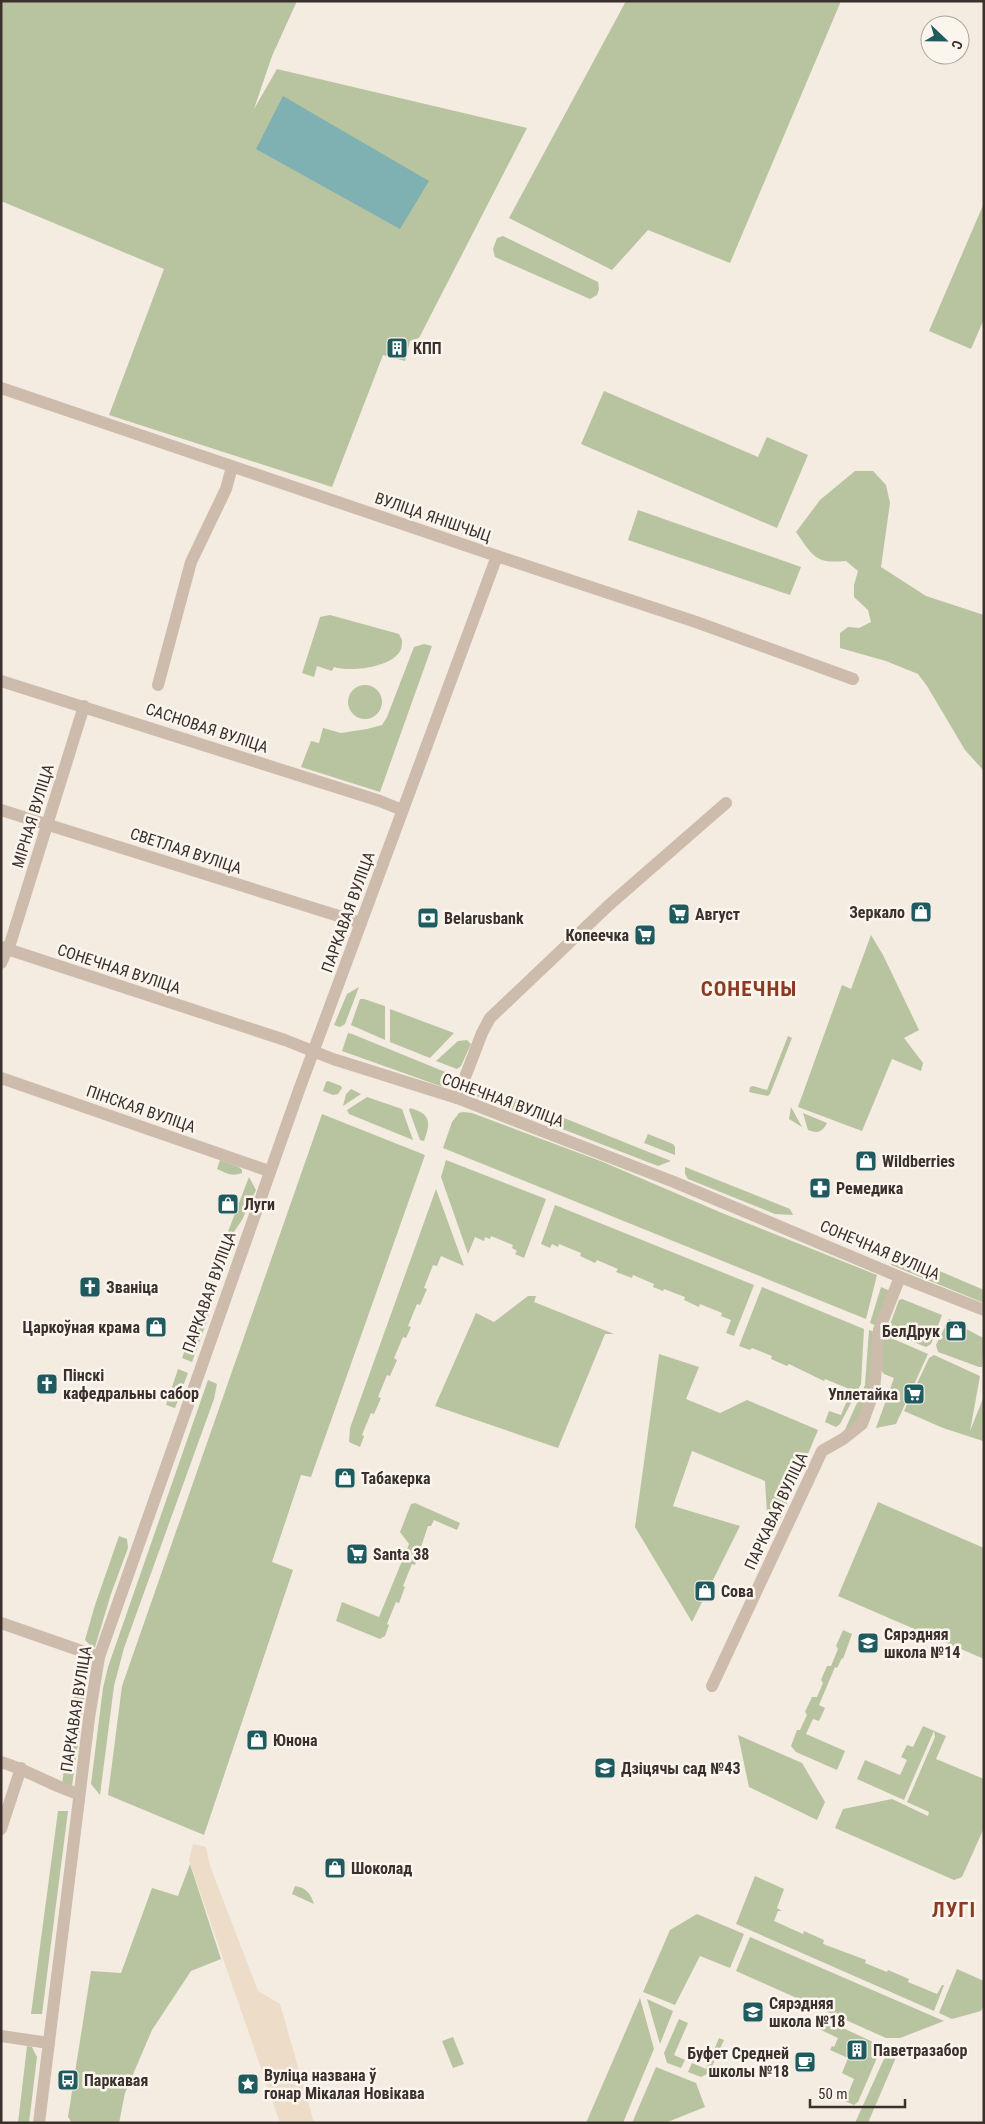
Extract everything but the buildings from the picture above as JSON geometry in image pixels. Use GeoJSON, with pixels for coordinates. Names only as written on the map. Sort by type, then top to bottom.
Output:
{"type":"FeatureCollection","features":[{"type":"Feature","properties":{"kind":"street","name":"ВУЛІЦА ЯНІШЧЫЦ"},"geometry":{"type":"LineString","coordinates":[[1,388],[696,622],[853,679]]}},
{"type":"Feature","properties":{"kind":"street"},"geometry":{"type":"LineString","coordinates":[[158,685],[191,562],[226,489],[232,466]]}},
{"type":"Feature","properties":{"kind":"street","name":"ПАРКАВАЯ ВУЛІЦА"},"geometry":{"type":"LineString","coordinates":[[39,2123],[79,1794],[99,1657],[269,1171],[496,556]]}},
{"type":"Feature","properties":{"kind":"street","name":"САСНОВАЯ ВУЛІЦА"},"geometry":{"type":"LineString","coordinates":[[1,681],[84,706],[402,810]]}},
{"type":"Feature","properties":{"kind":"street","name":"МІРНАЯ ВУЛІЦА"},"geometry":{"type":"LineString","coordinates":[[1,962],[4,947],[12,941],[84,706]]}},
{"type":"Feature","properties":{"kind":"street"},"geometry":{"type":"LineString","coordinates":[[457,1098],[482,1033],[490,1018],[603,911],[726,803]]}},
{"type":"Feature","properties":{"kind":"street","name":"СВЕТЛАЯ ВУЛІЦА"},"geometry":{"type":"LineString","coordinates":[[1,810],[361,923]]}},
{"type":"Feature","properties":{"kind":"street","name":"СОНЕЧНАЯ ВУЛІЦА"},"geometry":{"type":"LineString","coordinates":[[4,947],[285,1040],[312,1052],[457,1098],[674,1182],[900,1277],[984,1310]]}},
{"type":"Feature","properties":{"kind":"street","name":"ПІНСКАЯ ВУЛІЦА"},"geometry":{"type":"LineString","coordinates":[[1,1078],[269,1171]]}},
{"type":"Feature","properties":{"kind":"street","name":"ПАРКАВАЯ ВУЛІЦА"},"geometry":{"type":"LineString","coordinates":[[712,1686],[822,1451],[843,1439],[862,1424],[874,1391],[879,1330],[900,1277]]}},
{"type":"Feature","properties":{"kind":"street"},"geometry":{"type":"LineString","coordinates":[[1,1623],[99,1657]]}},
{"type":"Feature","properties":{"kind":"street"},"geometry":{"type":"LineString","coordinates":[[1,1762],[21,1768],[57,1787],[79,1794]]}},
{"type":"Feature","properties":{"kind":"street"},"geometry":{"type":"LineString","coordinates":[[1,1829],[21,1768]]}},
{"type":"Feature","properties":{"kind":"street"},"geometry":{"type":"LineString","coordinates":[[1,2036],[48,2043]]}},
{"type":"Feature","properties":{"kind":"green space"},"geometry":{"type":"Polygon","coordinates":[[[1,1],[297,1],[272,56],[254,109],[277,69],[527,128],[419,338],[410,341],[405,361],[383,355],[332,487],[109,415],[164,269],[1,201],[1,1]]]}},
{"type":"Feature","properties":{"kind":"green space"},"geometry":{"type":"Polygon","coordinates":[[[626,1],[841,1],[730,263],[648,230],[612,270],[509,218],[626,1]]]}},
{"type":"Feature","properties":{"kind":"green space"},"geometry":{"type":"Polygon","coordinates":[[[984,203],[984,319],[971,349],[929,331],[984,203]]]}},
{"type":"Feature","properties":{"kind":"green space"},"geometry":{"type":"Polygon","coordinates":[[[503,236],[598,282],[599,289],[597,295],[590,299],[495,257],[493,249],[497,238],[503,236]]]}},
{"type":"Feature","properties":{"kind":"green space"},"geometry":{"type":"Polygon","coordinates":[[[604,391],[758,457],[767,437],[808,455],[777,528],[581,444],[604,391]]]}},
{"type":"Feature","properties":{"kind":"green space"},"geometry":{"type":"Polygon","coordinates":[[[855,471],[873,471],[886,485],[890,503],[881,567],[926,596],[984,615],[984,771],[965,750],[918,674],[886,661],[840,648],[840,633],[848,627],[859,628],[871,622],[868,610],[854,597],[854,585],[858,571],[846,561],[828,561],[816,557],[796,532],[820,500],[855,471]]]}},
{"type":"Feature","properties":{"kind":"green space"},"geometry":{"type":"Polygon","coordinates":[[[638,510],[801,567],[790,595],[628,540],[638,510]]]}},
{"type":"Feature","properties":{"kind":"green space"},"geometry":{"type":"Polygon","coordinates":[[[330,615],[399,634],[402,640],[400,651],[392,659],[377,666],[358,669],[334,667],[332,671],[317,666],[314,677],[302,673],[320,617],[330,615]]]}},
{"type":"Feature","properties":{"kind":"green space"},"geometry":{"type":"Polygon","coordinates":[[[424,644],[432,646],[380,792],[301,767],[311,741],[319,743],[323,728],[341,733],[382,725],[387,717],[414,647],[424,644]]]}},
{"type":"Feature","properties":{"kind":"green space"},"geometry":{"type":"Polygon","coordinates":[[[365,685],[377,690],[382,702],[377,714],[365,719],[353,714],[348,702],[353,690],[365,685]]]}},
{"type":"Feature","properties":{"kind":"green space"},"geometry":{"type":"Polygon","coordinates":[[[871,935],[883,955],[919,1030],[904,1038],[923,1063],[921,1071],[892,1059],[862,1131],[798,1107],[842,985],[851,989],[871,935]]]}},
{"type":"Feature","properties":{"kind":"green space"},"geometry":{"type":"Polygon","coordinates":[[[359,987],[345,1024],[340,1027],[334,1025],[347,994],[359,987]]]}},
{"type":"Feature","properties":{"kind":"green space"},"geometry":{"type":"Polygon","coordinates":[[[360,999],[385,1006],[385,1040],[351,1025],[360,999]]]}},
{"type":"Feature","properties":{"kind":"green space"},"geometry":{"type":"Polygon","coordinates":[[[390,1009],[454,1033],[430,1058],[390,1042],[390,1009]]]}},
{"type":"Feature","properties":{"kind":"green space"},"geometry":{"type":"Polygon","coordinates":[[[348,1033],[460,1078],[458,1083],[443,1087],[342,1051],[348,1033]]]}},
{"type":"Feature","properties":{"kind":"green space"},"geometry":{"type":"Polygon","coordinates":[[[788,1036],[792,1038],[770,1094],[768,1096],[749,1092],[750,1087],[753,1086],[767,1090],[788,1036]]]}},
{"type":"Feature","properties":{"kind":"green space"},"geometry":{"type":"Polygon","coordinates":[[[467,1040],[471,1044],[461,1066],[457,1069],[436,1061],[458,1041],[467,1040]]]}},
{"type":"Feature","properties":{"kind":"green space"},"geometry":{"type":"Polygon","coordinates":[[[467,1079],[671,1161],[658,1166],[474,1095],[466,1086],[467,1079]]]}},
{"type":"Feature","properties":{"kind":"green space"},"geometry":{"type":"Polygon","coordinates":[[[328,1081],[341,1086],[342,1088],[338,1094],[333,1095],[323,1091],[328,1081]]]}},
{"type":"Feature","properties":{"kind":"green space"},"geometry":{"type":"Polygon","coordinates":[[[351,1089],[361,1094],[343,1106],[346,1094],[351,1089]]]}},
{"type":"Feature","properties":{"kind":"green space"},"geometry":{"type":"Polygon","coordinates":[[[367,1097],[402,1109],[413,1140],[349,1114],[347,1110],[367,1097]]]}},
{"type":"Feature","properties":{"kind":"green space"},"geometry":{"type":"Polygon","coordinates":[[[791,1107],[802,1127],[789,1119],[791,1107]]]}},
{"type":"Feature","properties":{"kind":"green space"},"geometry":{"type":"Polygon","coordinates":[[[410,1108],[422,1113],[428,1120],[428,1129],[424,1141],[420,1140],[409,1110],[410,1108]]]}},
{"type":"Feature","properties":{"kind":"green space"},"geometry":{"type":"Polygon","coordinates":[[[459,1113],[472,1113],[603,1162],[722,1213],[877,1275],[866,1319],[443,1148],[452,1122],[459,1113]]]}},
{"type":"Feature","properties":{"kind":"green space"},"geometry":{"type":"Polygon","coordinates":[[[803,1113],[827,1123],[819,1131],[808,1130],[803,1113]]]}},
{"type":"Feature","properties":{"kind":"green space"},"geometry":{"type":"Polygon","coordinates":[[[322,1114],[425,1155],[311,1477],[301,1475],[272,1562],[293,1570],[204,1835],[108,1795],[122,1686],[322,1114]]]}},
{"type":"Feature","properties":{"kind":"green space"},"geometry":{"type":"Polygon","coordinates":[[[648,1134],[673,1144],[675,1155],[644,1143],[648,1134]]]}},
{"type":"Feature","properties":{"kind":"green space"},"geometry":{"type":"Polygon","coordinates":[[[220,1160],[239,1167],[242,1173],[232,1175],[217,1169],[220,1160]]]}},
{"type":"Feature","properties":{"kind":"green space"},"geometry":{"type":"Polygon","coordinates":[[[446,1160],[546,1199],[524,1258],[515,1254],[517,1251],[512,1248],[513,1245],[491,1236],[490,1239],[485,1237],[484,1241],[475,1237],[468,1254],[441,1177],[446,1160]]]}},
{"type":"Feature","properties":{"kind":"green space"},"geometry":{"type":"Polygon","coordinates":[[[685,1167],[790,1209],[793,1215],[775,1214],[688,1179],[685,1174],[685,1167]]]}},
{"type":"Feature","properties":{"kind":"green space"},"geometry":{"type":"Polygon","coordinates":[[[249,1177],[256,1190],[242,1220],[225,1245],[224,1242],[249,1177]]]}},
{"type":"Feature","properties":{"kind":"green space"},"geometry":{"type":"Polygon","coordinates":[[[436,1189],[464,1266],[441,1256],[437,1266],[433,1265],[424,1288],[427,1289],[420,1305],[417,1304],[408,1326],[411,1327],[406,1338],[403,1337],[394,1358],[397,1360],[390,1376],[387,1375],[378,1397],[381,1398],[374,1414],[371,1413],[362,1435],[364,1436],[360,1447],[349,1442],[350,1428],[436,1189]]]}},
{"type":"Feature","properties":{"kind":"green space"},"geometry":{"type":"Polygon","coordinates":[[[555,1205],[754,1285],[734,1336],[726,1333],[731,1320],[721,1316],[722,1313],[700,1304],[699,1307],[684,1300],[685,1297],[653,1287],[654,1284],[633,1275],[632,1278],[616,1272],[618,1269],[597,1260],[595,1263],[580,1256],[581,1253],[559,1244],[558,1247],[552,1244],[550,1248],[541,1244],[555,1205]]]}},
{"type":"Feature","properties":{"kind":"green space"},"geometry":{"type":"Polygon","coordinates":[[[857,1234],[883,1245],[882,1258],[852,1238],[857,1234]]]}},
{"type":"Feature","properties":{"kind":"green space"},"geometry":{"type":"Polygon","coordinates":[[[895,1252],[984,1290],[984,1303],[891,1265],[895,1252]]]}},
{"type":"Feature","properties":{"kind":"green space"},"geometry":{"type":"Polygon","coordinates":[[[213,1281],[208,1318],[192,1362],[182,1358],[209,1283],[213,1281]]]}},
{"type":"Feature","properties":{"kind":"green space"},"geometry":{"type":"Polygon","coordinates":[[[762,1287],[864,1329],[861,1384],[840,1424],[836,1427],[825,1422],[829,1411],[841,1415],[850,1393],[846,1390],[847,1388],[825,1379],[824,1381],[789,1364],[787,1366],[771,1359],[772,1356],[752,1348],[750,1350],[739,1346],[762,1287]]]}},
{"type":"Feature","properties":{"kind":"green space"},"geometry":{"type":"Polygon","coordinates":[[[881,1287],[890,1291],[877,1326],[870,1323],[881,1287]]]}},
{"type":"Feature","properties":{"kind":"green space"},"geometry":{"type":"Polygon","coordinates":[[[528,1296],[536,1296],[534,1302],[614,1334],[605,1334],[558,1448],[435,1406],[476,1313],[494,1322],[528,1296]]]}},
{"type":"Feature","properties":{"kind":"green space"},"geometry":{"type":"Polygon","coordinates":[[[902,1299],[942,1315],[931,1344],[926,1347],[891,1333],[888,1330],[899,1300],[902,1299]]]}},
{"type":"Feature","properties":{"kind":"green space"},"geometry":{"type":"Polygon","coordinates":[[[949,1319],[984,1338],[982,1367],[938,1352],[936,1345],[949,1319]]]}},
{"type":"Feature","properties":{"kind":"green space"},"geometry":{"type":"Polygon","coordinates":[[[869,1330],[875,1332],[870,1390],[857,1421],[843,1434],[865,1385],[869,1330]]]}},
{"type":"Feature","properties":{"kind":"green space"},"geometry":{"type":"Polygon","coordinates":[[[882,1334],[928,1354],[896,1424],[876,1428],[894,1378],[884,1374],[881,1370],[882,1334]]]}},
{"type":"Feature","properties":{"kind":"green space"},"geometry":{"type":"Polygon","coordinates":[[[659,1354],[699,1367],[686,1399],[720,1413],[747,1400],[818,1430],[781,1518],[767,1513],[765,1481],[692,1451],[673,1506],[740,1526],[692,1622],[635,1527],[659,1354]]]}},
{"type":"Feature","properties":{"kind":"green space"},"geometry":{"type":"Polygon","coordinates":[[[934,1355],[980,1376],[970,1431],[984,1396],[983,1441],[943,1428],[904,1411],[929,1358],[934,1355]]]}},
{"type":"Feature","properties":{"kind":"green space"},"geometry":{"type":"Polygon","coordinates":[[[178,1369],[188,1373],[175,1408],[166,1405],[178,1369]]]}},
{"type":"Feature","properties":{"kind":"green space"},"geometry":{"type":"Polygon","coordinates":[[[208,1380],[217,1384],[214,1399],[124,1648],[114,1686],[100,1795],[91,1784],[103,1688],[108,1667],[208,1380]]]}},
{"type":"Feature","properties":{"kind":"green space"},"geometry":{"type":"Polygon","coordinates":[[[878,1502],[984,1548],[984,1659],[838,1596],[878,1502]]]}},
{"type":"Feature","properties":{"kind":"green space"},"geometry":{"type":"Polygon","coordinates":[[[415,1503],[460,1523],[457,1530],[434,1520],[431,1526],[428,1526],[415,1565],[412,1564],[403,1586],[405,1587],[399,1603],[396,1602],[387,1624],[389,1625],[385,1636],[380,1639],[336,1621],[342,1602],[379,1617],[409,1544],[400,1532],[411,1504],[415,1503]]]}},
{"type":"Feature","properties":{"kind":"green space"},"geometry":{"type":"Polygon","coordinates":[[[119,1536],[127,1539],[128,1548],[111,1594],[95,1647],[93,1648],[85,1640],[119,1536]]]}},
{"type":"Feature","properties":{"kind":"green space"},"geometry":{"type":"Polygon","coordinates":[[[843,1630],[852,1634],[843,1659],[837,1668],[835,1667],[819,1705],[825,1708],[819,1721],[813,1719],[806,1734],[845,1751],[837,1770],[796,1752],[791,1746],[797,1730],[800,1730],[807,1715],[805,1712],[812,1697],[817,1697],[827,1666],[831,1666],[838,1649],[836,1646],[843,1630]]]}},
{"type":"Feature","properties":{"kind":"green space"},"geometry":{"type":"Polygon","coordinates":[[[79,1659],[87,1659],[89,1665],[72,1786],[62,1784],[79,1659]]]}},
{"type":"Feature","properties":{"kind":"green space"},"geometry":{"type":"Polygon","coordinates":[[[923,1726],[946,1736],[936,1759],[984,1779],[984,1828],[962,1877],[954,1880],[835,1828],[843,1809],[892,1799],[928,1816],[929,1812],[907,1802],[935,1737],[934,1731],[904,1800],[857,1779],[865,1760],[900,1775],[907,1760],[901,1757],[907,1745],[913,1747],[923,1726]]]}},
{"type":"Feature","properties":{"kind":"green space"},"geometry":{"type":"Polygon","coordinates":[[[738,1735],[802,1763],[825,1802],[817,1820],[749,1787],[738,1735]]]}},
{"type":"Feature","properties":{"kind":"green space"},"geometry":{"type":"Polygon","coordinates":[[[58,1811],[68,1811],[42,2014],[31,2014],[58,1811]]]}},
{"type":"Feature","properties":{"kind":"green space"},"geometry":{"type":"Polygon","coordinates":[[[190,1864],[221,1959],[191,1971],[152,2030],[125,2093],[119,2123],[72,2123],[68,2117],[91,1971],[121,1973],[152,1888],[178,1896],[190,1864]]]}},
{"type":"Feature","properties":{"kind":"green space"},"geometry":{"type":"Polygon","coordinates":[[[755,1876],[784,1889],[777,1908],[782,1911],[778,1911],[774,1921],[803,1934],[804,1931],[824,1940],[823,1944],[866,1960],[865,1963],[909,1979],[908,1982],[937,1994],[942,1985],[944,1985],[934,2011],[736,1924],[755,1876]]]}},
{"type":"Feature","properties":{"kind":"green space"},"geometry":{"type":"Polygon","coordinates":[[[295,1886],[308,1892],[314,1904],[292,1894],[295,1886]]]}},
{"type":"Feature","properties":{"kind":"green space"},"geometry":{"type":"Polygon","coordinates":[[[697,1914],[744,1934],[730,1968],[700,1956],[675,2005],[643,1992],[670,1930],[697,1914]]]}},
{"type":"Feature","properties":{"kind":"green space"},"geometry":{"type":"Polygon","coordinates":[[[750,1937],[944,2021],[900,2038],[886,2038],[736,1971],[750,1937]]]}},
{"type":"Feature","properties":{"kind":"green space"},"geometry":{"type":"Polygon","coordinates":[[[957,1969],[984,1981],[984,2005],[981,2011],[952,2019],[939,2013],[957,1969]]]}},
{"type":"Feature","properties":{"kind":"green space"},"geometry":{"type":"Polygon","coordinates":[[[640,1998],[654,2049],[623,2123],[586,2123],[640,1998]]]}},
{"type":"Feature","properties":{"kind":"green space"},"geometry":{"type":"Polygon","coordinates":[[[647,1999],[673,2011],[660,2044],[647,1999]]]}},
{"type":"Feature","properties":{"kind":"green space"},"geometry":{"type":"Polygon","coordinates":[[[679,2019],[688,2023],[674,2055],[685,2060],[681,2068],[667,2063],[664,2053],[679,2019]]]}},
{"type":"Feature","properties":{"kind":"green space"},"geometry":{"type":"Polygon","coordinates":[[[828,2021],[875,2043],[879,2053],[858,2102],[854,2105],[845,2101],[854,2079],[842,2073],[848,2058],[830,2050],[832,2046],[834,2047],[838,2038],[817,2028],[819,2023],[828,2021]]]}},
{"type":"Feature","properties":{"kind":"green space"},"geometry":{"type":"Polygon","coordinates":[[[453,2037],[464,2064],[453,2068],[442,2041],[453,2037]]]}},
{"type":"Feature","properties":{"kind":"green space"},"geometry":{"type":"Polygon","coordinates":[[[719,2038],[724,2040],[709,2073],[701,2077],[688,2072],[692,2063],[706,2069],[719,2038]]]}},
{"type":"Feature","properties":{"kind":"green space"},"geometry":{"type":"Polygon","coordinates":[[[27,2046],[32,2047],[37,2057],[29,2123],[18,2123],[27,2046]]]}},
{"type":"Feature","properties":{"kind":"green space"},"geometry":{"type":"Polygon","coordinates":[[[891,2054],[897,2055],[868,2123],[855,2123],[883,2061],[886,2056],[891,2054]]]}},
{"type":"Feature","properties":{"kind":"green space"},"geometry":{"type":"Polygon","coordinates":[[[656,2067],[696,2083],[705,2107],[665,2123],[632,2123],[656,2067]]]}},
{"type":"Feature","properties":{"kind":"shaded area"},"geometry":{"type":"Polygon","coordinates":[[[193,1844],[206,1847],[210,1866],[258,1991],[280,2004],[314,2123],[280,2123],[189,1860],[193,1844]]]}},
{"type":"Feature","properties":{"kind":"water"},"geometry":{"type":"Polygon","coordinates":[[[283,96],[429,181],[400,229],[256,149],[283,96]]]}},
{"type":"Feature","properties":{"kind":"place","name":"КПП"},"geometry":{"type":"Point","coordinates":[397,348]}},
{"type":"Feature","properties":{"kind":"place","name":"Зеркало"},"geometry":{"type":"Point","coordinates":[921,912]}},
{"type":"Feature","properties":{"kind":"place","name":"Август"},"geometry":{"type":"Point","coordinates":[679,914]}},
{"type":"Feature","properties":{"kind":"place","name":"Belarusbank"},"geometry":{"type":"Point","coordinates":[428,918]}},
{"type":"Feature","properties":{"kind":"place","name":"Копеечка"},"geometry":{"type":"Point","coordinates":[645,935]}},
{"type":"Feature","properties":{"kind":"place","name":"Wildberries"},"geometry":{"type":"Point","coordinates":[866,1161]}},
{"type":"Feature","properties":{"kind":"place","name":"Ремедика"},"geometry":{"type":"Point","coordinates":[820,1188]}},
{"type":"Feature","properties":{"kind":"place","name":"Луги"},"geometry":{"type":"Point","coordinates":[228,1204]}},
{"type":"Feature","properties":{"kind":"place","name":"Званіца"},"geometry":{"type":"Point","coordinates":[90,1287]}},
{"type":"Feature","properties":{"kind":"place","name":"Царкоўная крама"},"geometry":{"type":"Point","coordinates":[156,1327]}},
{"type":"Feature","properties":{"kind":"place","name":"БелДрук"},"geometry":{"type":"Point","coordinates":[956,1331]}},
{"type":"Feature","properties":{"kind":"place","name":"Пінскі кафедральны сабор"},"geometry":{"type":"Point","coordinates":[47,1384]}},
{"type":"Feature","properties":{"kind":"place","name":"Уплетайка"},"geometry":{"type":"Point","coordinates":[914,1394]}},
{"type":"Feature","properties":{"kind":"place","name":"Табакерка"},"geometry":{"type":"Point","coordinates":[345,1478]}},
{"type":"Feature","properties":{"kind":"place","name":"Santa 38"},"geometry":{"type":"Point","coordinates":[357,1554]}},
{"type":"Feature","properties":{"kind":"place","name":"Сова"},"geometry":{"type":"Point","coordinates":[705,1591]}},
{"type":"Feature","properties":{"kind":"place","name":"Сярэдняя школа №14"},"geometry":{"type":"Point","coordinates":[868,1643]}},
{"type":"Feature","properties":{"kind":"place","name":"Юнона"},"geometry":{"type":"Point","coordinates":[257,1740]}},
{"type":"Feature","properties":{"kind":"place","name":"Дзіцячы сад №43"},"geometry":{"type":"Point","coordinates":[605,1768]}},
{"type":"Feature","properties":{"kind":"place","name":"Шоколад"},"geometry":{"type":"Point","coordinates":[335,1868]}},
{"type":"Feature","properties":{"kind":"place","name":"Сярэдняя школа №18"},"geometry":{"type":"Point","coordinates":[753,2012]}},
{"type":"Feature","properties":{"kind":"place","name":"Паветразабор"},"geometry":{"type":"Point","coordinates":[857,2050]}},
{"type":"Feature","properties":{"kind":"place","name":"Буфет Средней школы №18"},"geometry":{"type":"Point","coordinates":[805,2062]}},
{"type":"Feature","properties":{"kind":"place","name":"Паркавая"},"geometry":{"type":"Point","coordinates":[68,2080]}},
{"type":"Feature","properties":{"kind":"place","name":"Вуліца названа ў гонар Мікалая Новікава"},"geometry":{"type":"Point","coordinates":[248,2084]}},
{"type":"Feature","properties":{"kind":"district","name":"СОНЕЧНЫ"},"geometry":{"type":"Point","coordinates":[749,989]}},
{"type":"Feature","properties":{"kind":"district","name":"ЛУГІ"},"geometry":{"type":"Point","coordinates":[954,1910]}}]}
